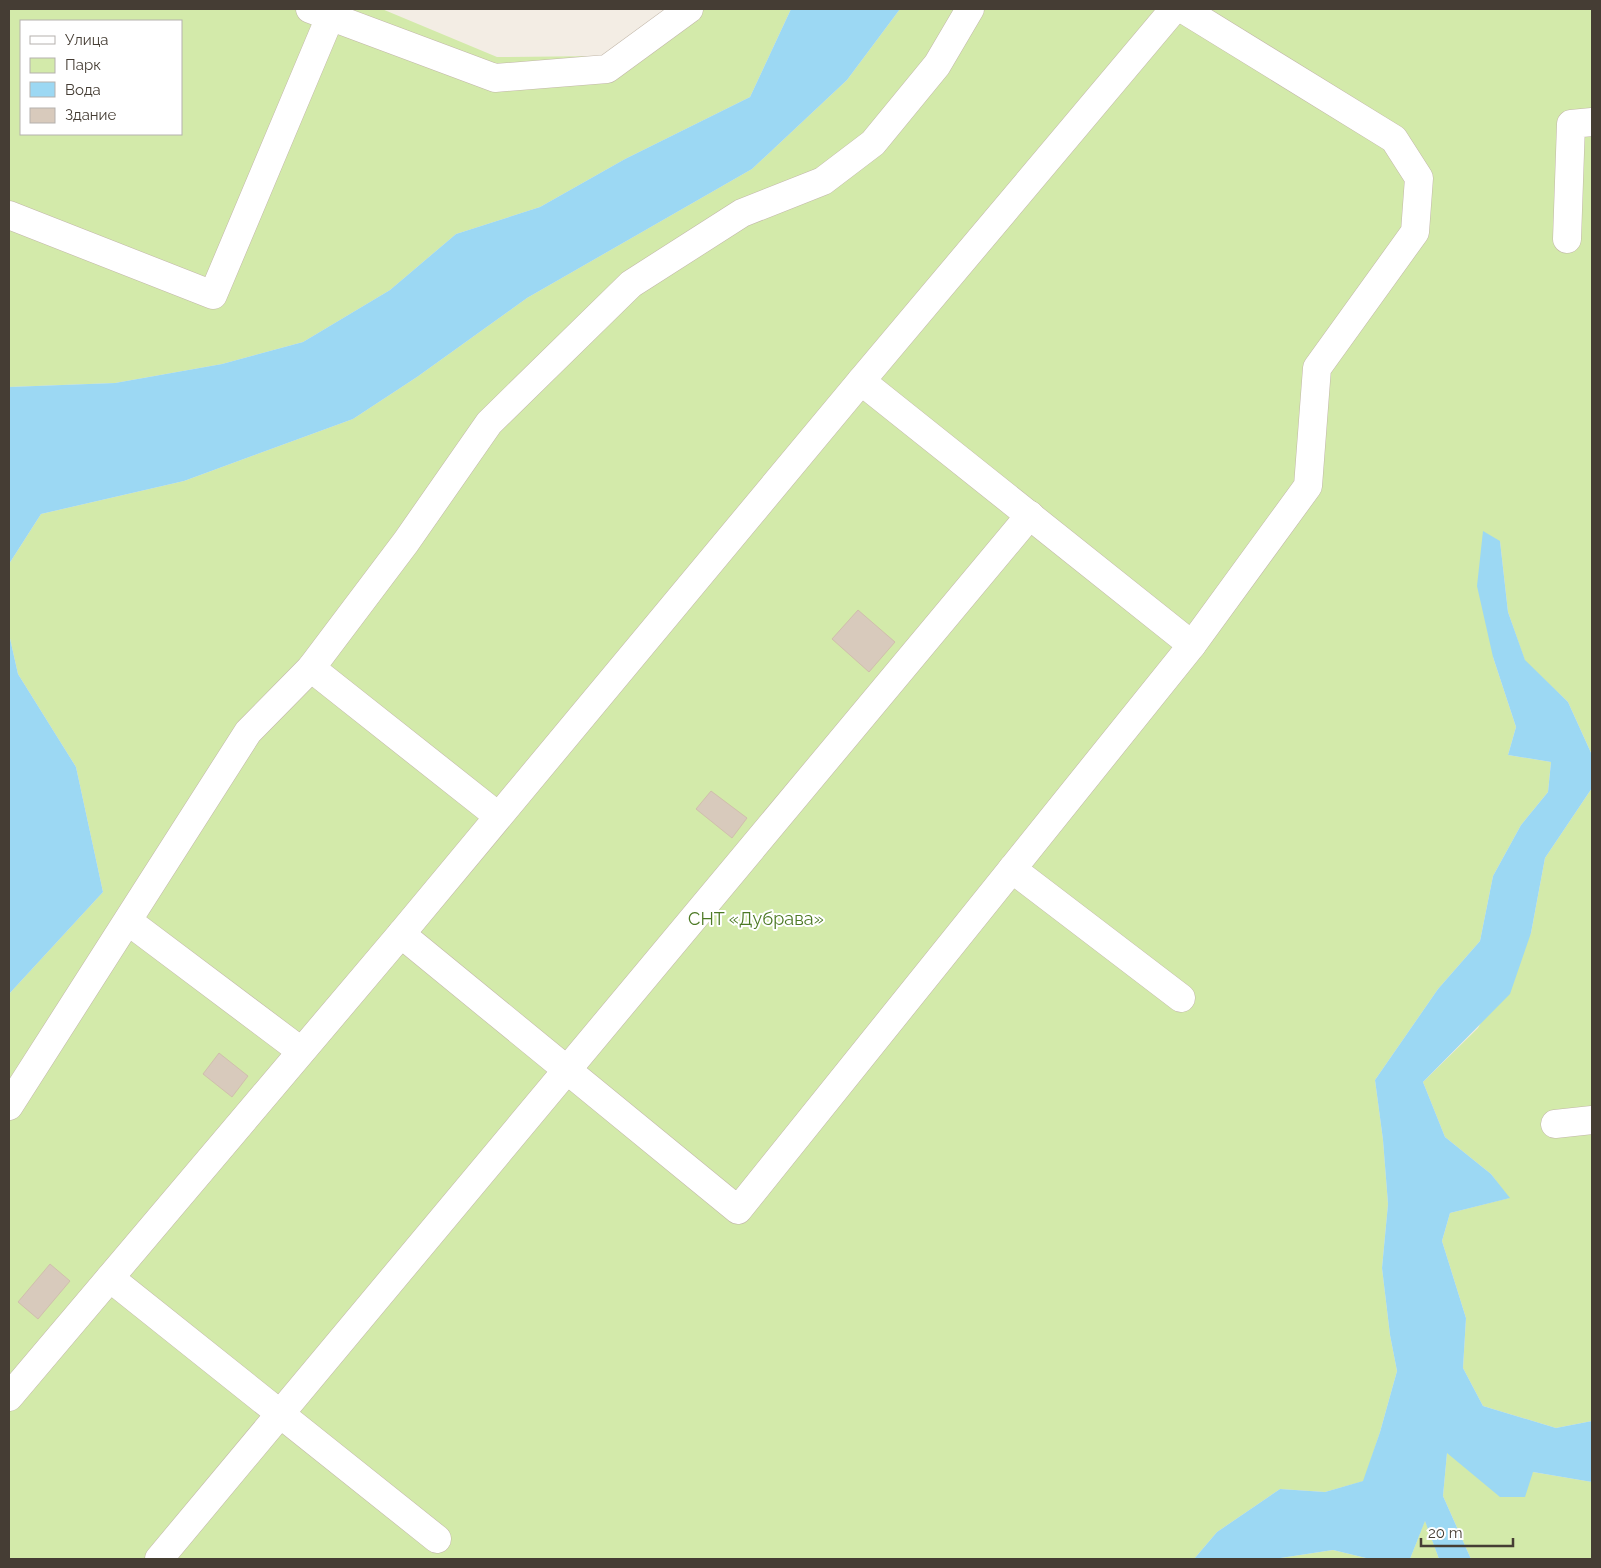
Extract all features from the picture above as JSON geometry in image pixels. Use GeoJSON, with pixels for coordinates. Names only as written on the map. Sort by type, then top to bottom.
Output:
{"type":"FeatureCollection","features":[{"type":"Feature","properties":{"kind":"lane"},"geometry":{"type":"LineString","coordinates":[[9,215],[213,295],[320,13],[495,78],[607,69],[689,9]]}},
{"type":"Feature","properties":{"kind":"lane"},"geometry":{"type":"LineString","coordinates":[[9,1106],[248,732],[311,668],[406,542],[490,424],[631,284],[742,213],[822,181],[873,143],[937,65],[970,9]]}},
{"type":"Feature","properties":{"kind":"lane"},"geometry":{"type":"LineString","coordinates":[[9,1397],[400,934],[861,380],[1174,9]]}},
{"type":"Feature","properties":{"kind":"lane"},"geometry":{"type":"LineString","coordinates":[[400,934],[738,1210],[1192,644],[1308,486],[1317,368],[1415,232],[1419,178],[1394,139],[1210,16],[1183,9]]}},
{"type":"Feature","properties":{"kind":"lane"},"geometry":{"type":"LineString","coordinates":[[1567,239],[1571,124],[1592,122]]}},
{"type":"Feature","properties":{"kind":"lane"},"geometry":{"type":"LineString","coordinates":[[861,380],[1192,644]]}},
{"type":"Feature","properties":{"kind":"lane"},"geometry":{"type":"LineString","coordinates":[[159,1559],[1030,515]]}},
{"type":"Feature","properties":{"kind":"lane"},"geometry":{"type":"LineString","coordinates":[[311,668],[498,816]]}},
{"type":"Feature","properties":{"kind":"lane"},"geometry":{"type":"LineString","coordinates":[[1012,869],[1181,998]]}},
{"type":"Feature","properties":{"kind":"lane"},"geometry":{"type":"LineString","coordinates":[[128,921],[301,1051]]}},
{"type":"Feature","properties":{"kind":"lane"},"geometry":{"type":"LineString","coordinates":[[1555,1124],[1592,1120]]}},
{"type":"Feature","properties":{"kind":"lane"},"geometry":{"type":"LineString","coordinates":[[110,1278],[437,1539]]}},
{"type":"Feature","properties":{"kind":"green space"},"geometry":{"type":"Polygon","coordinates":[[[9,9],[382,9],[497,57],[602,56],[666,9],[791,9],[750,97],[625,159],[540,207],[456,234],[390,290],[303,342],[222,364],[115,383],[9,387],[9,9]]]}},
{"type":"Feature","properties":{"kind":"green space","name":"СНТ «Дубрава»"},"geometry":{"type":"Polygon","coordinates":[[[900,9],[1592,9],[1592,755],[1568,702],[1525,661],[1508,612],[1500,541],[1493,657],[1516,727],[1508,755],[1551,762],[1548,792],[1521,825],[1493,876],[1480,941],[1438,989],[1375,1080],[1383,1140],[1388,1204],[1382,1268],[1390,1335],[1397,1371],[1364,1481],[1325,1492],[1280,1489],[1217,1532],[1194,1559],[9,1559],[9,994],[103,892],[76,767],[18,674],[9,634],[9,564],[41,514],[184,481],[353,419],[417,377],[527,298],[752,169],[847,80],[900,9]]]}},
{"type":"Feature","properties":{"kind":"green space"},"geometry":{"type":"Polygon","coordinates":[[[1592,788],[1592,1421],[1556,1428],[1483,1406],[1463,1368],[1466,1318],[1442,1241],[1450,1213],[1509,1198],[1491,1174],[1445,1137],[1423,1082],[1478,1028],[1531,933],[1545,858],[1592,788]]]}},
{"type":"Feature","properties":{"kind":"green space"},"geometry":{"type":"Polygon","coordinates":[[[1447,1453],[1533,1472],[1592,1482],[1592,1559],[1471,1559],[1443,1496],[1447,1453]]]}},
{"type":"Feature","properties":{"kind":"green space"},"geometry":{"type":"Polygon","coordinates":[[[1425,1520],[1439,1559],[1410,1559],[1425,1520]]]}},
{"type":"Feature","properties":{"kind":"green space"},"geometry":{"type":"Polygon","coordinates":[[[1333,1550],[1370,1559],[1274,1559],[1333,1550]]]}},
{"type":"Feature","properties":{"kind":"water"},"geometry":{"type":"Polygon","coordinates":[[[791,9],[900,9],[847,80],[752,169],[527,298],[417,377],[353,419],[184,481],[41,514],[9,564],[9,387],[115,383],[222,364],[303,342],[390,290],[456,234],[540,207],[625,159],[750,97],[791,9]]]}},
{"type":"Feature","properties":{"kind":"water"},"geometry":{"type":"Polygon","coordinates":[[[1483,531],[1500,541],[1508,612],[1525,660],[1568,702],[1592,755],[1592,788],[1545,858],[1531,933],[1510,994],[1423,1082],[1445,1137],[1491,1174],[1510,1198],[1450,1213],[1442,1241],[1466,1318],[1463,1368],[1483,1406],[1556,1428],[1592,1421],[1592,1482],[1533,1472],[1525,1497],[1500,1497],[1447,1453],[1443,1496],[1471,1559],[1439,1559],[1425,1521],[1410,1559],[1370,1559],[1333,1550],[1274,1559],[1194,1559],[1217,1532],[1280,1489],[1325,1492],[1363,1481],[1380,1432],[1397,1371],[1390,1335],[1382,1268],[1388,1204],[1383,1140],[1375,1080],[1438,989],[1480,941],[1493,876],[1521,825],[1548,792],[1551,762],[1508,755],[1516,727],[1493,657],[1477,586],[1483,531]]]}},
{"type":"Feature","properties":{"kind":"water"},"geometry":{"type":"Polygon","coordinates":[[[9,634],[18,674],[76,767],[103,892],[9,994],[9,634]]]}},
{"type":"Feature","properties":{"kind":"building"},"geometry":{"type":"Polygon","coordinates":[[[858,610],[895,642],[869,672],[832,639],[858,610]]]}},
{"type":"Feature","properties":{"kind":"building"},"geometry":{"type":"Polygon","coordinates":[[[711,791],[747,818],[732,838],[696,809],[711,791]]]}},
{"type":"Feature","properties":{"kind":"building"},"geometry":{"type":"Polygon","coordinates":[[[219,1053],[248,1076],[232,1097],[203,1074],[219,1053]]]}},
{"type":"Feature","properties":{"kind":"building"},"geometry":{"type":"Polygon","coordinates":[[[50,1264],[70,1281],[38,1319],[18,1302],[50,1264]]]}}]}
